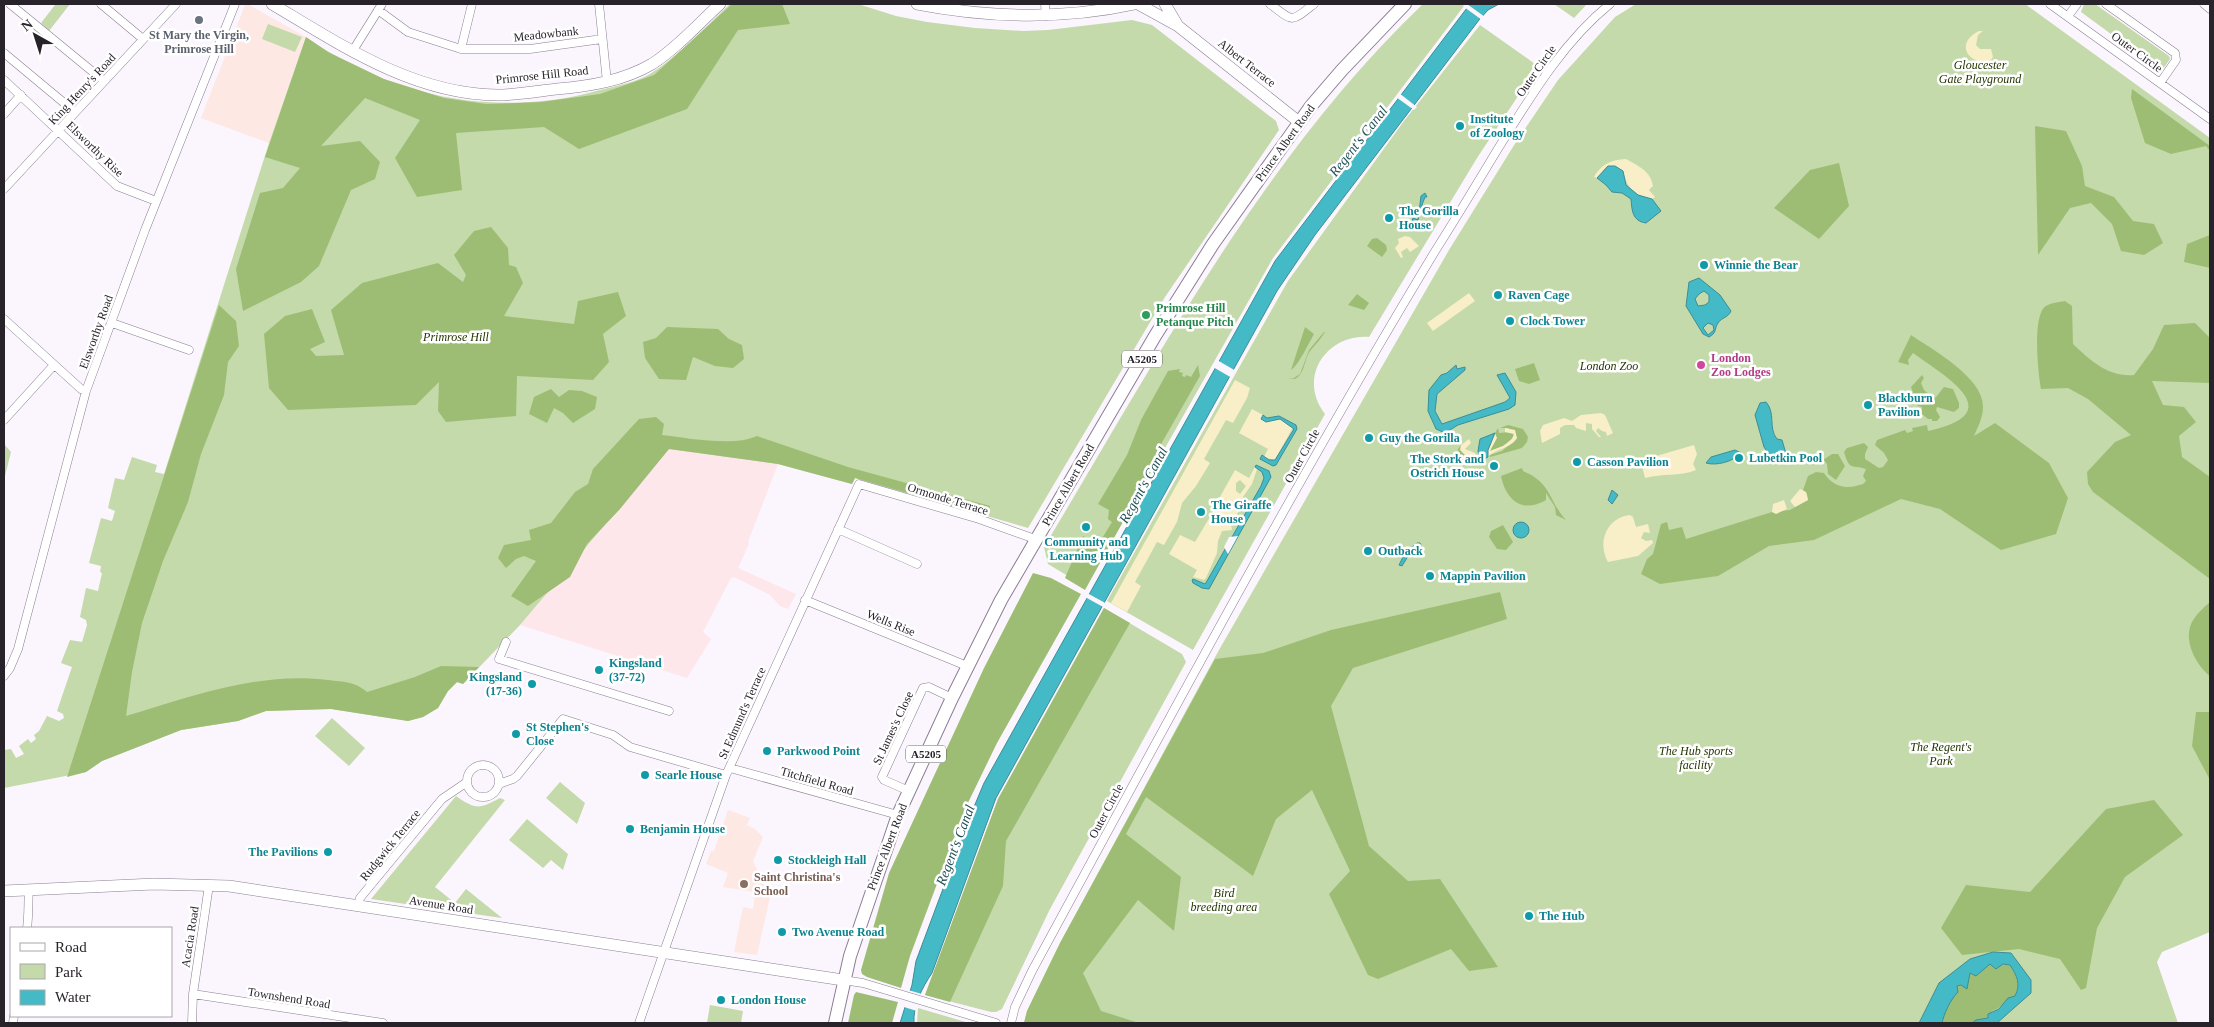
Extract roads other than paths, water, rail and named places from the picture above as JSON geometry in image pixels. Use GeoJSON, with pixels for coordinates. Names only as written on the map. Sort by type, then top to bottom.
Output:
{"type":"FeatureCollection","features":[{"type":"Feature","properties":{"kind":"main road","name":"Prince Albert Road"},"geometry":{"type":"LineString","coordinates":[[835,1023],[844,980],[865,906],[898,815],[952,698],[1001,600],[1184,289],[1299,122],[1342,70],[1405,4]]}},
{"type":"Feature","properties":{"kind":"street"},"geometry":{"type":"LineString","coordinates":[[10,4],[104,81]]}},
{"type":"Feature","properties":{"kind":"street"},"geometry":{"type":"LineString","coordinates":[[101,4],[144,39]]}},
{"type":"Feature","properties":{"kind":"street","name":"King Henry's Road"},"geometry":{"type":"LineString","coordinates":[[4,189],[176,4]]}},
{"type":"Feature","properties":{"kind":"street","name":"Elsworthy Road"},"geometry":{"type":"LineString","coordinates":[[4,676],[10,668],[18,649],[86,391],[156,201],[235,4]]}},
{"type":"Feature","properties":{"kind":"street","name":"Primrose Hill Road"},"geometry":{"type":"LineString","coordinates":[[272,4],[352,52],[402,75],[446,88],[488,94],[542,91],[607,82],[652,64],[720,4]]}},
{"type":"Feature","properties":{"kind":"street"},"geometry":{"type":"LineString","coordinates":[[461,49],[472,4]]}},
{"type":"Feature","properties":{"kind":"street"},"geometry":{"type":"LineString","coordinates":[[600,4],[607,82]]}},
{"type":"Feature","properties":{"kind":"street"},"geometry":{"type":"LineString","coordinates":[[917,4],[965,12],[1046,16],[1096,11],[1136,4]]}},
{"type":"Feature","properties":{"kind":"street"},"geometry":{"type":"LineString","coordinates":[[1045,4],[1046,16]]}},
{"type":"Feature","properties":{"kind":"street","name":"Albert Terrace"},"geometry":{"type":"LineString","coordinates":[[1136,4],[1178,26],[1299,122]]}},
{"type":"Feature","properties":{"kind":"street","name":"Albert Terrace"},"geometry":{"type":"LineString","coordinates":[[1165,4],[1178,26]]}},
{"type":"Feature","properties":{"kind":"street"},"geometry":{"type":"LineString","coordinates":[[1270,4],[1291,19],[1296,19],[1314,4]]}},
{"type":"Feature","properties":{"kind":"street","name":"Outer Circle"},"geometry":{"type":"LineString","coordinates":[[1011,1023],[1015,1007],[1032,971],[1199,662],[1374,353],[1530,98],[1566,48],[1610,4]]}},
{"type":"Feature","properties":{"kind":"street","name":"Outer Circle"},"geometry":{"type":"LineString","coordinates":[[2050,4],[2210,119]]}},
{"type":"Feature","properties":{"kind":"street"},"geometry":{"type":"LineString","coordinates":[[2068,16],[2077,4]]}},
{"type":"Feature","properties":{"kind":"street"},"geometry":{"type":"LineString","coordinates":[[2106,4],[2174,53],[2176,60],[2160,83]]}},
{"type":"Feature","properties":{"kind":"street"},"geometry":{"type":"LineString","coordinates":[[2204,4],[2210,9]]}},
{"type":"Feature","properties":{"kind":"street"},"geometry":{"type":"LineString","coordinates":[[352,52],[380,7]]}},
{"type":"Feature","properties":{"kind":"street","name":"Meadowbank"},"geometry":{"type":"LineString","coordinates":[[380,7],[408,32],[461,49],[530,49],[602,39]]}},
{"type":"Feature","properties":{"kind":"street"},"geometry":{"type":"LineString","coordinates":[[4,53],[75,112]]}},
{"type":"Feature","properties":{"kind":"street","name":"Elsworthy Rise"},"geometry":{"type":"LineString","coordinates":[[4,80],[117,186],[156,201]]}},
{"type":"Feature","properties":{"kind":"street"},"geometry":{"type":"LineString","coordinates":[[4,114],[21,95]]}},
{"type":"Feature","properties":{"kind":"street"},"geometry":{"type":"LineString","coordinates":[[4,319],[86,391]]}},
{"type":"Feature","properties":{"kind":"street"},"geometry":{"type":"LineString","coordinates":[[112,323],[190,350]]}},
{"type":"Feature","properties":{"kind":"street"},"geometry":{"type":"LineString","coordinates":[[4,420],[54,364]]}},
{"type":"Feature","properties":{"kind":"street","name":"Ormonde Terrace"},"geometry":{"type":"LineString","coordinates":[[856,490],[859,484],[978,519],[1036,540]]}},
{"type":"Feature","properties":{"kind":"street","name":"St Edmund's Terrace"},"geometry":{"type":"LineString","coordinates":[[639,1023],[728,771],[856,490]]}},
{"type":"Feature","properties":{"kind":"street"},"geometry":{"type":"LineString","coordinates":[[838,529],[916,564]]}},
{"type":"Feature","properties":{"kind":"street","name":"Wells Rise"},"geometry":{"type":"LineString","coordinates":[[805,600],[968,666]]}},
{"type":"Feature","properties":{"kind":"street"},"geometry":{"type":"LineString","coordinates":[[506,642],[499,659],[669,711]]}},
{"type":"Feature","properties":{"kind":"street","name":"St James's Close"},"geometry":{"type":"LineString","coordinates":[[909,791],[884,780],[882,777],[923,688],[929,687],[952,698]]}},
{"type":"Feature","properties":{"kind":"street","name":"Titchfield Road"},"geometry":{"type":"LineString","coordinates":[[499,784],[517,776],[563,720],[613,735],[630,747],[898,815]]}},
{"type":"Feature","properties":{"kind":"street"},"geometry":{"type":"LineString","coordinates":[[484,765],[494,769],[499,778],[499,784],[497,789],[490,795],[480,796],[471,791],[468,782],[469,774],[474,768],[484,765]]}},
{"type":"Feature","properties":{"kind":"street","name":"Rudgwick Terrace"},"geometry":{"type":"LineString","coordinates":[[358,906],[360,898],[442,799],[468,782]]}},
{"type":"Feature","properties":{"kind":"street","name":"Avenue Road"},"geometry":{"type":"LineString","coordinates":[[4,891],[154,884],[229,886],[545,936],[844,980],[871,986],[996,1023]]}},
{"type":"Feature","properties":{"kind":"street","name":"Acacia Road"},"geometry":{"type":"LineString","coordinates":[[192,1023],[192,994],[209,885]]}},
{"type":"Feature","properties":{"kind":"street"},"geometry":{"type":"LineString","coordinates":[[27,927],[30,907],[28,902],[29,889]]}},
{"type":"Feature","properties":{"kind":"street","name":"Townshend Road"},"geometry":{"type":"LineString","coordinates":[[192,994],[382,1023]]}},
{"type":"Feature","properties":{"kind":"water"},"geometry":{"type":"Polygon","coordinates":[[[1470,4],[1499,4],[1488,10],[1479,20],[1315,235],[1277,291],[996,798],[932,973],[919,997],[914,1023],[900,1023],[912,985],[916,961],[984,783],[1275,261],[1470,4]]]}},
{"type":"Feature","properties":{"kind":"water"},"geometry":{"type":"Polygon","coordinates":[[[1608,166],[1615,166],[1623,171],[1626,185],[1638,195],[1652,199],[1661,211],[1646,223],[1638,220],[1634,214],[1631,199],[1622,193],[1612,192],[1597,178],[1608,166]]]}},
{"type":"Feature","properties":{"kind":"water"},"geometry":{"type":"Polygon","coordinates":[[[1425,193],[1427,197],[1425,197],[1418,219],[1421,196],[1425,193]]]}},
{"type":"Feature","properties":{"kind":"water"},"geometry":{"type":"Polygon","coordinates":[[[1413,218],[1418,220],[1415,226],[1410,227],[1413,218]]]}},
{"type":"Feature","properties":{"kind":"water"},"geometry":{"type":"Polygon","coordinates":[[[1699,278],[1720,295],[1731,311],[1720,321],[1712,335],[1709,337],[1703,334],[1686,306],[1689,282],[1699,278]],[[1704,291],[1695,299],[1698,306],[1709,302],[1709,295],[1704,291]],[[1708,323],[1703,328],[1708,335],[1714,330],[1713,325],[1708,323]]]}},
{"type":"Feature","properties":{"kind":"water"},"geometry":{"type":"Polygon","coordinates":[[[1456,365],[1457,369],[1465,367],[1465,370],[1437,394],[1435,411],[1442,424],[1505,402],[1510,398],[1497,375],[1505,373],[1516,392],[1515,405],[1509,409],[1458,425],[1445,433],[1436,429],[1428,411],[1429,390],[1441,375],[1447,373],[1456,365]]]}},
{"type":"Feature","properties":{"kind":"water"},"geometry":{"type":"Polygon","coordinates":[[[1766,402],[1771,411],[1774,435],[1777,439],[1782,440],[1787,457],[1770,456],[1764,447],[1755,415],[1760,403],[1766,402]]]}},
{"type":"Feature","properties":{"kind":"water"},"geometry":{"type":"Polygon","coordinates":[[[1263,415],[1267,418],[1279,416],[1296,425],[1297,429],[1276,465],[1273,466],[1260,459],[1262,455],[1269,460],[1275,460],[1294,429],[1280,419],[1266,422],[1261,419],[1263,415]]]}},
{"type":"Feature","properties":{"kind":"water"},"geometry":{"type":"Polygon","coordinates":[[[1495,433],[1488,450],[1488,457],[1480,461],[1478,451],[1480,439],[1495,433]]]}},
{"type":"Feature","properties":{"kind":"water"},"geometry":{"type":"Polygon","coordinates":[[[1735,450],[1741,453],[1729,461],[1715,464],[1706,463],[1711,457],[1735,450]]]}},
{"type":"Feature","properties":{"kind":"water"},"geometry":{"type":"Polygon","coordinates":[[[1256,465],[1269,471],[1271,477],[1209,589],[1202,588],[1193,583],[1192,580],[1205,584],[1261,486],[1264,478],[1262,472],[1255,467],[1256,465]]]}},
{"type":"Feature","properties":{"kind":"water"},"geometry":{"type":"Polygon","coordinates":[[[1612,490],[1618,495],[1612,504],[1608,500],[1612,490]]]}},
{"type":"Feature","properties":{"kind":"water"},"geometry":{"type":"Polygon","coordinates":[[[1518,522],[1524,522],[1529,527],[1527,536],[1518,538],[1513,533],[1513,527],[1518,522]]]}},
{"type":"Feature","properties":{"kind":"water"},"geometry":{"type":"Polygon","coordinates":[[[1417,543],[1421,545],[1410,553],[1402,566],[1399,565],[1405,553],[1417,543]]]}},
{"type":"Feature","properties":{"kind":"water"},"geometry":{"type":"Polygon","coordinates":[[[1993,952],[2011,953],[2031,980],[2031,993],[1997,1023],[1972,1023],[1976,1020],[1988,1018],[1988,1014],[1999,1009],[2008,998],[2015,996],[2017,992],[2017,980],[2010,965],[2003,964],[1996,969],[1990,964],[1976,976],[1970,973],[1967,989],[1961,985],[1957,986],[1958,992],[1952,999],[1942,1023],[1919,1023],[1939,983],[1970,959],[1993,952]]]}},
{"type":"Feature","properties":{"kind":"place","name":"St Mary the Virgin, Primrose Hill"},"geometry":{"type":"Point","coordinates":[199,20]}},
{"type":"Feature","properties":{"kind":"place","name":"Institute of Zoology"},"geometry":{"type":"Point","coordinates":[1460,126]}},
{"type":"Feature","properties":{"kind":"place","name":"The Gorilla House"},"geometry":{"type":"Point","coordinates":[1389,218]}},
{"type":"Feature","properties":{"kind":"place","name":"Winnie the Bear"},"geometry":{"type":"Point","coordinates":[1704,265]}},
{"type":"Feature","properties":{"kind":"place","name":"Raven Cage"},"geometry":{"type":"Point","coordinates":[1498,295]}},
{"type":"Feature","properties":{"kind":"place","name":"Primrose Hill Petanque Pitch"},"geometry":{"type":"Point","coordinates":[1146,315]}},
{"type":"Feature","properties":{"kind":"place","name":"Clock Tower"},"geometry":{"type":"Point","coordinates":[1510,321]}},
{"type":"Feature","properties":{"kind":"place","name":"London Zoo Lodges"},"geometry":{"type":"Point","coordinates":[1701,365]}},
{"type":"Feature","properties":{"kind":"place","name":"Blackburn Pavilion"},"geometry":{"type":"Point","coordinates":[1868,405]}},
{"type":"Feature","properties":{"kind":"place","name":"Guy the Gorilla"},"geometry":{"type":"Point","coordinates":[1369,438]}},
{"type":"Feature","properties":{"kind":"place","name":"Lubetkin Pool"},"geometry":{"type":"Point","coordinates":[1739,458]}},
{"type":"Feature","properties":{"kind":"place","name":"Casson Pavilion"},"geometry":{"type":"Point","coordinates":[1577,462]}},
{"type":"Feature","properties":{"kind":"place","name":"The Stork and Ostrich House"},"geometry":{"type":"Point","coordinates":[1494,466]}},
{"type":"Feature","properties":{"kind":"place","name":"The Giraffe House"},"geometry":{"type":"Point","coordinates":[1201,512]}},
{"type":"Feature","properties":{"kind":"place","name":"Community and Learning Hub"},"geometry":{"type":"Point","coordinates":[1086,527]}},
{"type":"Feature","properties":{"kind":"place","name":"Outback"},"geometry":{"type":"Point","coordinates":[1368,551]}},
{"type":"Feature","properties":{"kind":"place","name":"Mappin Pavilion"},"geometry":{"type":"Point","coordinates":[1430,576]}},
{"type":"Feature","properties":{"kind":"place","name":"Kingsland (37-72)"},"geometry":{"type":"Point","coordinates":[599,670]}},
{"type":"Feature","properties":{"kind":"place","name":"Kingsland (17-36)"},"geometry":{"type":"Point","coordinates":[532,684]}},
{"type":"Feature","properties":{"kind":"place","name":"St Stephen's Close"},"geometry":{"type":"Point","coordinates":[516,734]}},
{"type":"Feature","properties":{"kind":"place","name":"Parkwood Point"},"geometry":{"type":"Point","coordinates":[767,751]}},
{"type":"Feature","properties":{"kind":"place","name":"Searle House"},"geometry":{"type":"Point","coordinates":[645,775]}},
{"type":"Feature","properties":{"kind":"place","name":"Benjamin House"},"geometry":{"type":"Point","coordinates":[630,829]}},
{"type":"Feature","properties":{"kind":"place","name":"The Pavilions"},"geometry":{"type":"Point","coordinates":[328,852]}},
{"type":"Feature","properties":{"kind":"place","name":"Stockleigh Hall"},"geometry":{"type":"Point","coordinates":[778,860]}},
{"type":"Feature","properties":{"kind":"place","name":"Saint Christina's School"},"geometry":{"type":"Point","coordinates":[744,884]}},
{"type":"Feature","properties":{"kind":"place","name":"The Hub"},"geometry":{"type":"Point","coordinates":[1529,916]}},
{"type":"Feature","properties":{"kind":"place","name":"Two Avenue Road"},"geometry":{"type":"Point","coordinates":[782,932]}},
{"type":"Feature","properties":{"kind":"place","name":"London House"},"geometry":{"type":"Point","coordinates":[721,1000]}},
{"type":"Feature","properties":{"kind":"park label","name":"Gloucester Gate Playground"},"geometry":{"type":"Point","coordinates":[1980,72]}},
{"type":"Feature","properties":{"kind":"park label","name":"Primrose Hill"},"geometry":{"type":"Point","coordinates":[456,337]}},
{"type":"Feature","properties":{"kind":"park label","name":"London Zoo"},"geometry":{"type":"Point","coordinates":[1609,366]}},
{"type":"Feature","properties":{"kind":"park label","name":"The Regent's Park"},"geometry":{"type":"Point","coordinates":[1941,754]}},
{"type":"Feature","properties":{"kind":"park label","name":"The Hub sports facility"},"geometry":{"type":"Point","coordinates":[1696,758]}},
{"type":"Feature","properties":{"kind":"park label","name":"Bird breeding area"},"geometry":{"type":"Point","coordinates":[1224,900]}},
{"type":"Feature","properties":{"kind":"water label","name":"Regent's Canal"},"geometry":{"type":"Point","coordinates":[1358,141]}},
{"type":"Feature","properties":{"kind":"water label","name":"Regent's Canal"},"geometry":{"type":"Point","coordinates":[1143,485]}},
{"type":"Feature","properties":{"kind":"water label","name":"Regent's Canal"},"geometry":{"type":"Point","coordinates":[955,845]}}]}
